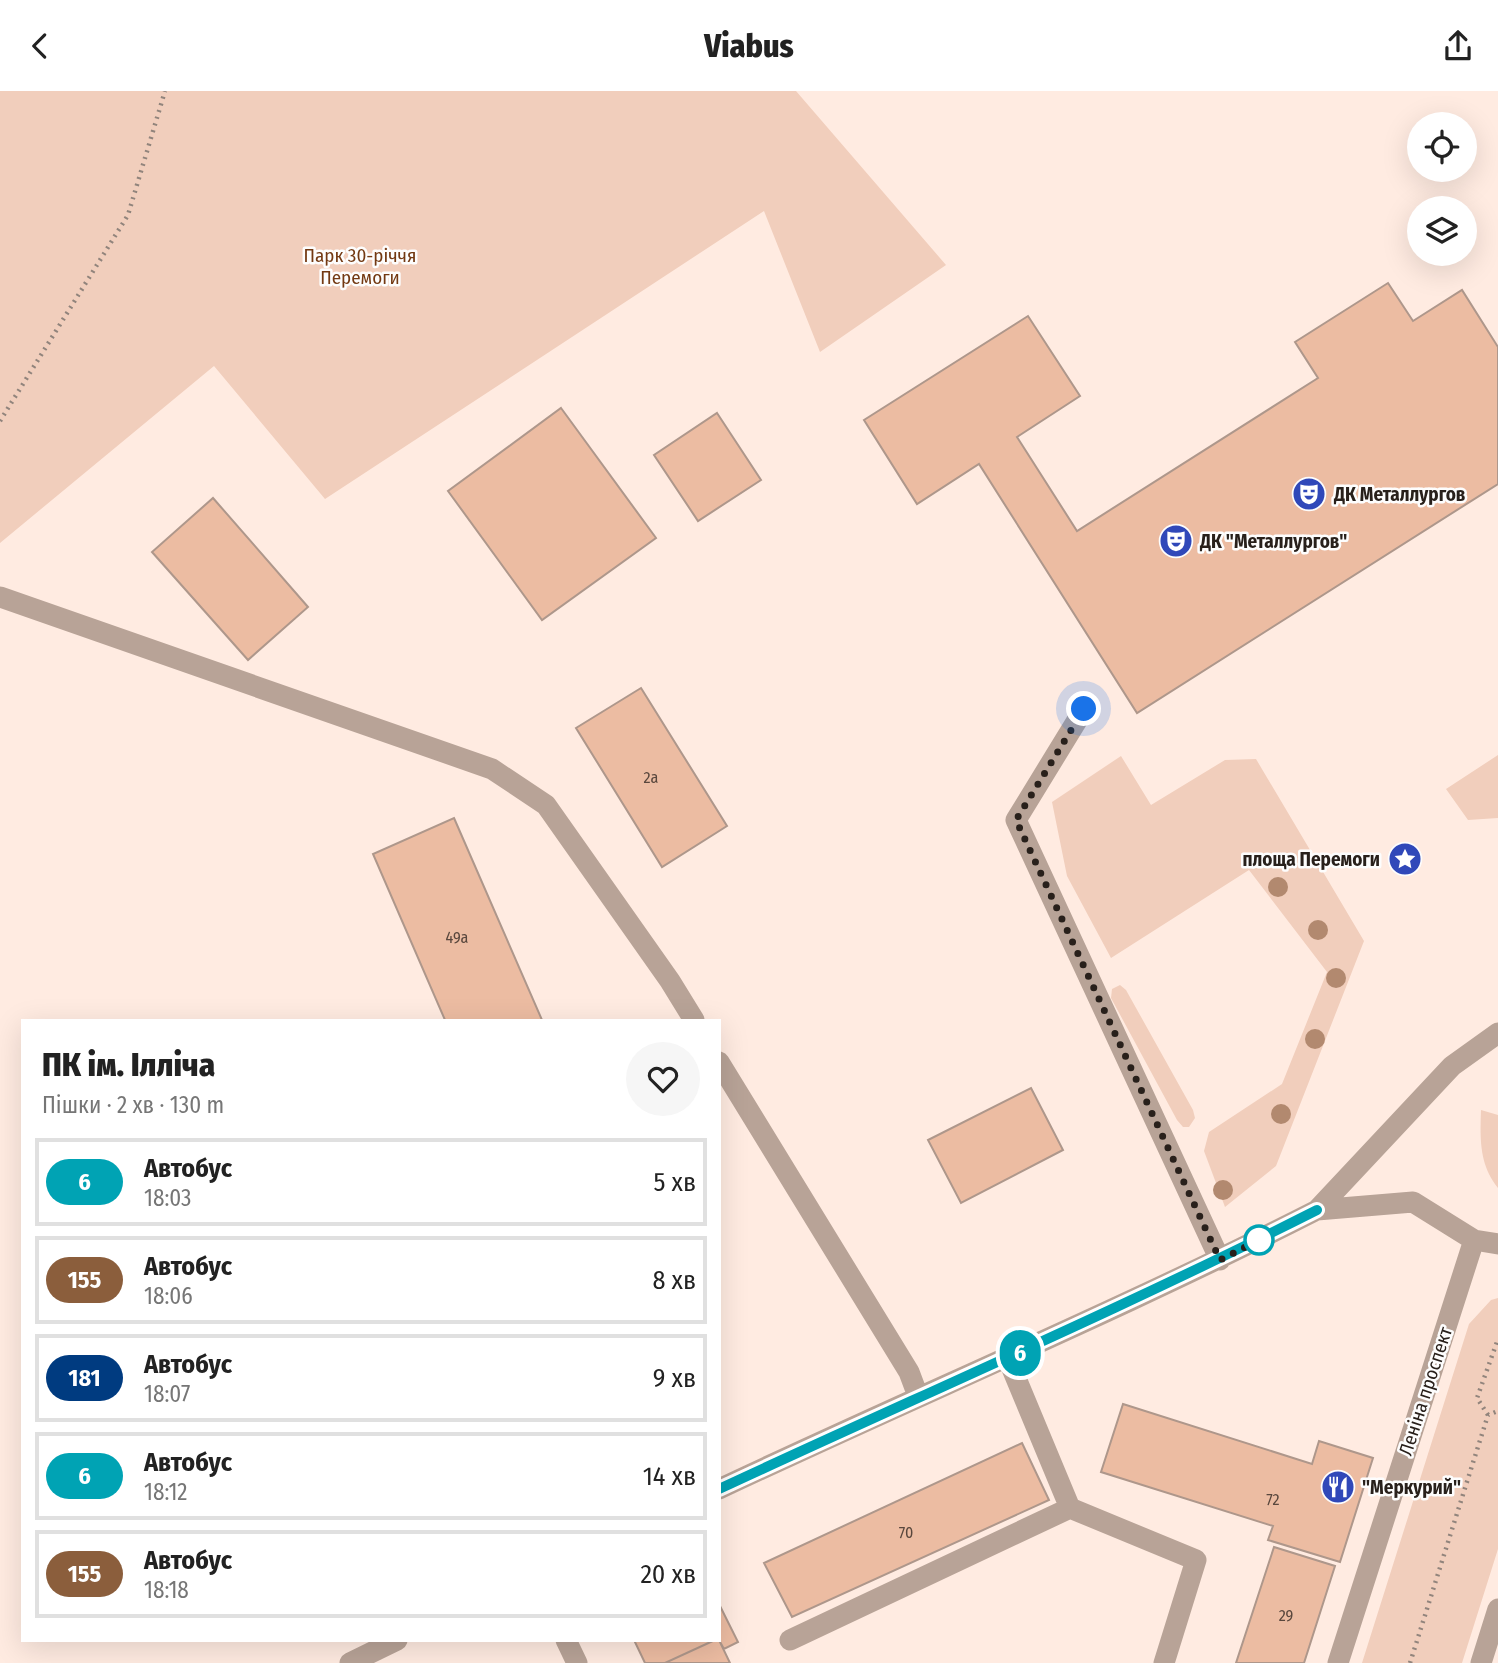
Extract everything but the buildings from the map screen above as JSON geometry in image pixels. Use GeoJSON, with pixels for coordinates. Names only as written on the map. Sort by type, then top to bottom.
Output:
{"type":"FeatureCollection","features":[{"type":"Feature","properties":{"kind":"street"},"geometry":{"type":"LineString","coordinates":[[0,597],[492,769],[546,805],[670,981],[693,1019]]}},
{"type":"Feature","properties":{"kind":"street"},"geometry":{"type":"LineString","coordinates":[[1084,709],[1016,820],[1220,1260]]}},
{"type":"Feature","properties":{"kind":"street"},"geometry":{"type":"LineString","coordinates":[[721,1488],[918,1396],[1008,1359],[1220,1260],[1317,1210],[1452,1066],[1498,1033]]}},
{"type":"Feature","properties":{"kind":"street"},"geometry":{"type":"LineString","coordinates":[[721,1065],[909,1372],[918,1396]]}},
{"type":"Feature","properties":{"kind":"street"},"geometry":{"type":"LineString","coordinates":[[1317,1210],[1413,1202],[1474,1240],[1498,1244]]}},
{"type":"Feature","properties":{"kind":"street","name":"Леніна проспект"},"geometry":{"type":"LineString","coordinates":[[1338,1663],[1474,1240]]}},
{"type":"Feature","properties":{"kind":"street"},"geometry":{"type":"LineString","coordinates":[[1008,1359],[1070,1508],[1196,1560],[1164,1663]]}},
{"type":"Feature","properties":{"kind":"street"},"geometry":{"type":"LineString","coordinates":[[790,1640],[1070,1508]]}},
{"type":"Feature","properties":{"kind":"street"},"geometry":{"type":"LineString","coordinates":[[1481,1663],[1498,1609]]}},
{"type":"Feature","properties":{"kind":"street"},"geometry":{"type":"LineString","coordinates":[[567,1642],[577,1663]]}},
{"type":"Feature","properties":{"kind":"street"},"geometry":{"type":"LineString","coordinates":[[351,1663],[377,1645]]}},
{"type":"Feature","properties":{"kind":"path"},"geometry":{"type":"LineString","coordinates":[[0,421],[128,215],[165,91]]}},
{"type":"Feature","properties":{"kind":"path"},"geometry":{"type":"LineString","coordinates":[[1488,1415],[1477,1398],[1498,1339]]}},
{"type":"Feature","properties":{"kind":"path"},"geometry":{"type":"LineString","coordinates":[[1488,1415],[1498,1411]]}},
{"type":"Feature","properties":{"kind":"path"},"geometry":{"type":"LineString","coordinates":[[1409,1663],[1488,1415]]}},
{"type":"Feature","properties":{"kind":"green space","name":"Парк 30-річчя Перемоги"},"geometry":{"type":"Polygon","coordinates":[[[0,91],[796,91],[946,265],[820,352],[764,211],[325,499],[214,366],[0,543],[0,91]]]}},
{"type":"Feature","properties":{"kind":"green space"},"geometry":{"type":"Polygon","coordinates":[[[1498,755],[1498,818],[1468,820],[1446,789],[1498,755]]]}},
{"type":"Feature","properties":{"kind":"green space"},"geometry":{"type":"Polygon","coordinates":[[[1121,756],[1151,805],[1225,760],[1256,759],[1364,941],[1276,1166],[1225,1207],[1204,1151],[1209,1132],[1282,1084],[1327,972],[1249,870],[1111,958],[1067,876],[1052,802],[1121,756]]]}},
{"type":"Feature","properties":{"kind":"green space"},"geometry":{"type":"Polygon","coordinates":[[[1120,985],[1126,990],[1193,1110],[1195,1118],[1189,1127],[1183,1127],[1177,1120],[1111,998],[1112,989],[1120,985]]]}},
{"type":"Feature","properties":{"kind":"green space"},"geometry":{"type":"Polygon","coordinates":[[[1481,1110],[1498,1115],[1498,1188],[1484,1161],[1481,1110]]]}},
{"type":"Feature","properties":{"kind":"green space"},"geometry":{"type":"Polygon","coordinates":[[[1498,1298],[1498,1549],[1462,1663],[1362,1663],[1469,1324],[1491,1300],[1498,1298]]]}},
{"type":"Feature","properties":{"kind":"bus line","name":"6"},"geometry":{"type":"LineString","coordinates":[[721,1488],[918,1396],[1008,1359],[1220,1260],[1317,1210]]}},
{"type":"Feature","properties":{"kind":"place","name":"ДК Металлургов"},"geometry":{"type":"Point","coordinates":[1309,494]}},
{"type":"Feature","properties":{"kind":"place","name":"ДК \"Металлургов\""},"geometry":{"type":"Point","coordinates":[1176,541]}},
{"type":"Feature","properties":{"kind":"place","name":"площа Перемоги"},"geometry":{"type":"Point","coordinates":[1405,859]}},
{"type":"Feature","properties":{"kind":"place","name":"\"Меркурий\""},"geometry":{"type":"Point","coordinates":[1338,1487]}},
{"type":"Feature","properties":{"kind":"route"},"geometry":{"type":"LineString","coordinates":[[1084,709],[1016,820],[1220,1260],[1269,1235],[1259,1240]]}}]}
